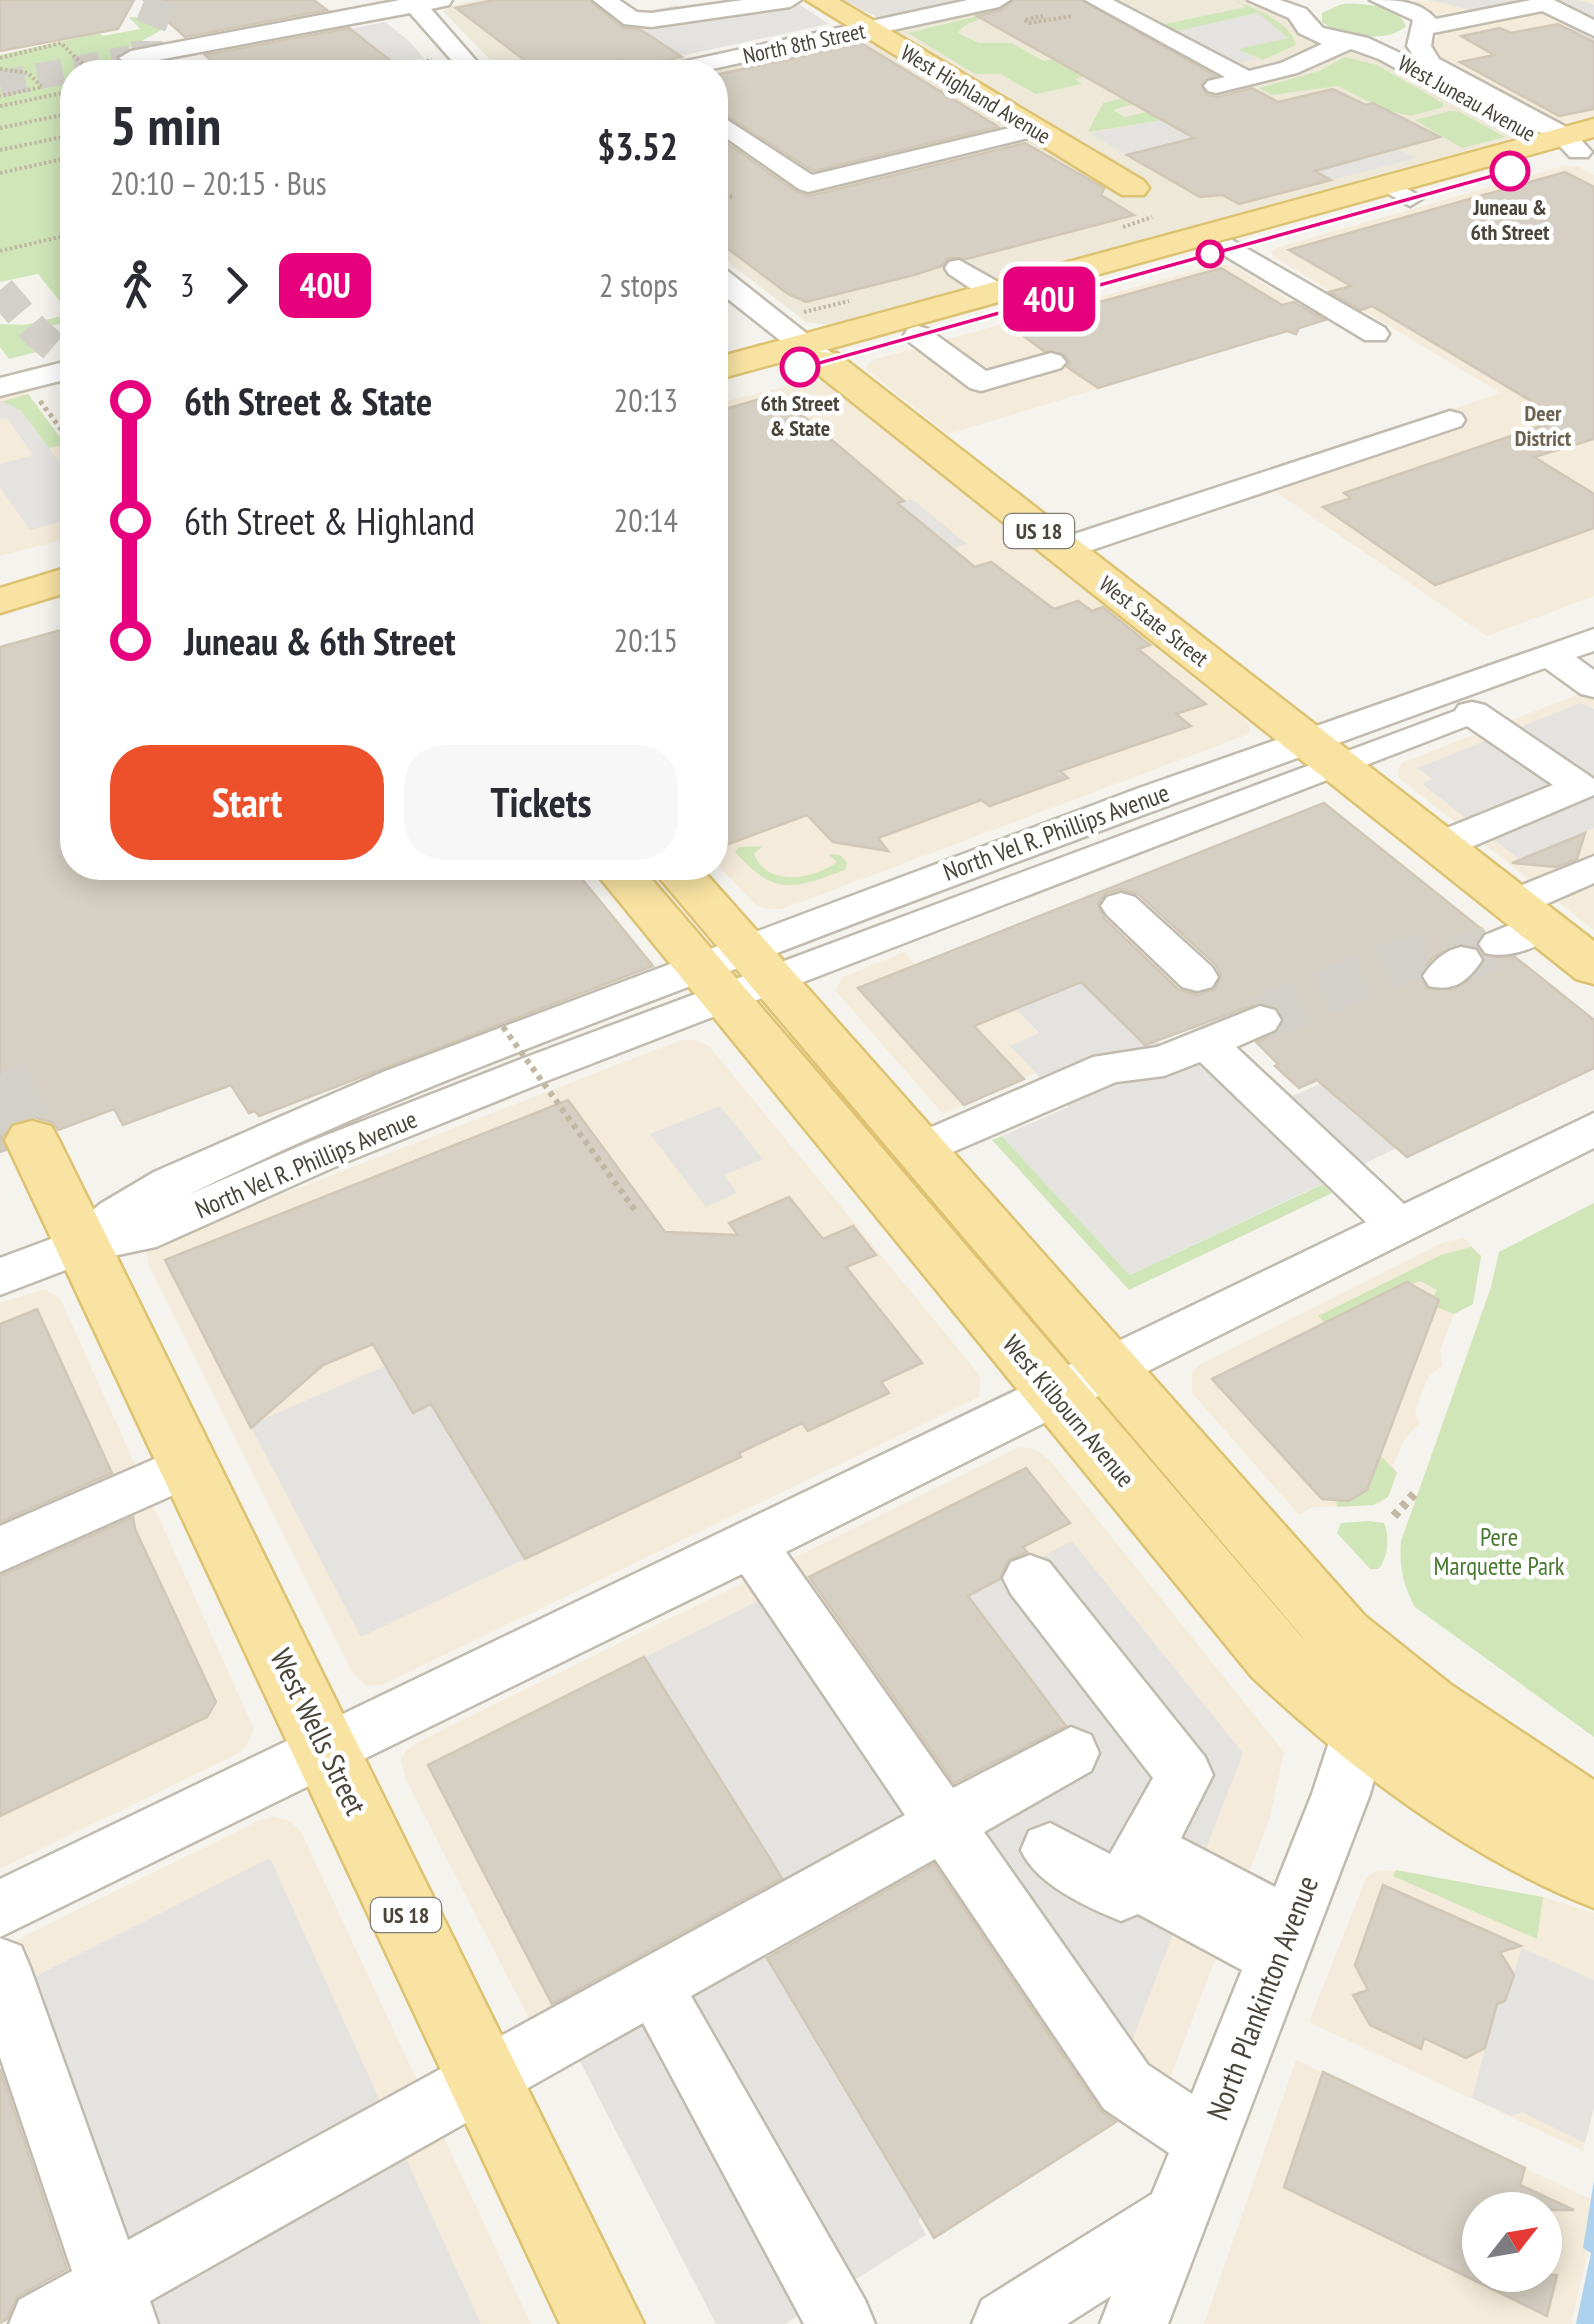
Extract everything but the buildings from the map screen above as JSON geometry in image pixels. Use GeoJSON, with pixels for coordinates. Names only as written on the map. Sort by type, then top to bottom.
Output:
{"type":"FeatureCollection","features":[{"type":"Feature","properties":{"kind":"main road","name":"West Highland Avenue"},"geometry":{"type":"LineString","coordinates":[[820,0],[1220,241]]}},
{"type":"Feature","properties":{"kind":"main road"},"geometry":{"type":"LineString","coordinates":[[728,367],[918,335],[1220,241],[1578,144]]}},
{"type":"Feature","properties":{"kind":"main road"},"geometry":{"type":"LineString","coordinates":[[728,385],[995,292],[1220,241]]}},
{"type":"Feature","properties":{"kind":"main road","name":"West State Street"},"geometry":{"type":"LineString","coordinates":[[813,353],[1441,846],[1518,924],[1594,966]]}},
{"type":"Feature","properties":{"kind":"main road"},"geometry":{"type":"LineString","coordinates":[[0,568],[60,551]]}},
{"type":"Feature","properties":{"kind":"main road"},"geometry":{"type":"LineString","coordinates":[[0,601],[60,582]]}},
{"type":"Feature","properties":{"kind":"main road","name":"West Kilbourn Avenue"},"geometry":{"type":"LineString","coordinates":[[630,880],[736,974],[920,1150],[1276,1656],[1368,1699],[1594,1820]]}},
{"type":"Feature","properties":{"kind":"main road","name":"West Kilbourn Avenue"},"geometry":{"type":"LineString","coordinates":[[682,880],[736,974],[1084,1383]]}},
{"type":"Feature","properties":{"kind":"main road","name":"West Wells Street"},"geometry":{"type":"LineString","coordinates":[[32,1140],[604,2324]]}},
{"type":"Feature","properties":{"kind":"main road","name":"West Kilbourn Avenue"},"geometry":{"type":"LineString","coordinates":[[1368,1699],[1463,1803],[1594,1874]]}},
{"type":"Feature","properties":{"kind":"street"},"geometry":{"type":"LineString","coordinates":[[132,58],[414,2],[441,0]]}},
{"type":"Feature","properties":{"kind":"street"},"geometry":{"type":"LineString","coordinates":[[604,0],[632,19],[650,20],[790,0]]}},
{"type":"Feature","properties":{"kind":"street","name":"North 8th Street"},"geometry":{"type":"LineString","coordinates":[[697,60],[999,0]]}},
{"type":"Feature","properties":{"kind":"street"},"geometry":{"type":"LineString","coordinates":[[1096,0],[1245,78]]}},
{"type":"Feature","properties":{"kind":"street"},"geometry":{"type":"LineString","coordinates":[[1258,0],[1300,20],[1316,43],[1309,60]]}},
{"type":"Feature","properties":{"kind":"street"},"geometry":{"type":"LineString","coordinates":[[1300,20],[1320,1]]}},
{"type":"Feature","properties":{"kind":"street"},"geometry":{"type":"LineString","coordinates":[[414,2],[464,60]]}},
{"type":"Feature","properties":{"kind":"street"},"geometry":{"type":"LineString","coordinates":[[1204,88],[1309,60],[1351,42],[1392,43],[1405,13],[1488,16],[1545,4],[1594,29]]}},
{"type":"Feature","properties":{"kind":"street","name":"West Juneau Avenue"},"geometry":{"type":"LineString","coordinates":[[1405,13],[1430,64],[1578,144]]}},
{"type":"Feature","properties":{"kind":"street","name":"West Juneau Avenue"},"geometry":{"type":"LineString","coordinates":[[1300,20],[1578,144]]}},
{"type":"Feature","properties":{"kind":"street"},"geometry":{"type":"LineString","coordinates":[[728,128],[808,184],[1035,129]]}},
{"type":"Feature","properties":{"kind":"street","name":"West Highland Avenue"},"geometry":{"type":"LineString","coordinates":[[1220,241],[1375,334]]}},
{"type":"Feature","properties":{"kind":"street"},"geometry":{"type":"LineString","coordinates":[[960,268],[995,292]]}},
{"type":"Feature","properties":{"kind":"street","name":"West State Street"},"geometry":{"type":"LineString","coordinates":[[728,285],[813,353]]}},
{"type":"Feature","properties":{"kind":"street"},"geometry":{"type":"LineString","coordinates":[[918,335],[981,382]]}},
{"type":"Feature","properties":{"kind":"street"},"geometry":{"type":"LineString","coordinates":[[0,372],[60,357]]}},
{"type":"Feature","properties":{"kind":"street"},"geometry":{"type":"LineString","coordinates":[[948,391],[1051,362]]}},
{"type":"Feature","properties":{"kind":"street"},"geometry":{"type":"LineString","coordinates":[[0,388],[60,372]]}},
{"type":"Feature","properties":{"kind":"street"},"geometry":{"type":"LineString","coordinates":[[1062,549],[1450,420]]}},
{"type":"Feature","properties":{"kind":"street","name":"North Vel R. Phillips Avenue"},"geometry":{"type":"LineString","coordinates":[[0,1277],[83,1245],[102,1225],[150,1194],[364,1094],[520,1049],[736,974],[1059,850],[1225,770],[1323,754],[1472,713],[1578,670],[1594,639]]}},
{"type":"Feature","properties":{"kind":"street","name":"North Vel R. Phillips Avenue"},"geometry":{"type":"LineString","coordinates":[[1059,850],[1256,794],[1323,754],[1578,670]]}},
{"type":"Feature","properties":{"kind":"street"},"geometry":{"type":"LineString","coordinates":[[1441,846],[1582,786],[1472,713]]}},
{"type":"Feature","properties":{"kind":"street"},"geometry":{"type":"LineString","coordinates":[[1225,770],[1256,794]]}},
{"type":"Feature","properties":{"kind":"street"},"geometry":{"type":"LineString","coordinates":[[920,1150],[1108,1068],[1164,1061],[1254,1022],[1202,982],[1059,850]]}},
{"type":"Feature","properties":{"kind":"street"},"geometry":{"type":"LineString","coordinates":[[1518,924],[1594,868]]}},
{"type":"Feature","properties":{"kind":"street"},"geometry":{"type":"LineString","coordinates":[[1206,1043],[1400,1227]]}},
{"type":"Feature","properties":{"kind":"street"},"geometry":{"type":"LineString","coordinates":[[0,1909],[1084,1383],[1594,1129]]}},
{"type":"Feature","properties":{"kind":"street"},"geometry":{"type":"LineString","coordinates":[[0,1550],[188,1465]]}},
{"type":"Feature","properties":{"kind":"street"},"geometry":{"type":"LineString","coordinates":[[751,1544],[1126,2087],[1207,2141]]}},
{"type":"Feature","properties":{"kind":"street"},"geometry":{"type":"LineString","coordinates":[[1030,1578],[1184,1774],[1121,1893],[1050,1850]]}},
{"type":"Feature","properties":{"kind":"street","name":"North Plankinton Avenue"},"geometry":{"type":"LineString","coordinates":[[1134,2324],[1341,1794],[1368,1699]]}},
{"type":"Feature","properties":{"kind":"street"},"geometry":{"type":"LineString","coordinates":[[44,2324],[118,2305],[485,2079],[1071,1753]]}},
{"type":"Feature","properties":{"kind":"street"},"geometry":{"type":"LineString","coordinates":[[1136,1863],[1285,1942]]}},
{"type":"Feature","properties":{"kind":"street"},"geometry":{"type":"LineString","coordinates":[[0,1968],[118,2305]]}},
{"type":"Feature","properties":{"kind":"street"},"geometry":{"type":"LineString","coordinates":[[672,2019],[841,2324]]}},
{"type":"Feature","properties":{"kind":"street"},"geometry":{"type":"LineString","coordinates":[[1006,2324],[1175,2217]]}},
{"type":"Feature","properties":{"kind":"path"},"geometry":{"type":"LineString","coordinates":[[1043,16],[1024,20],[1030,23],[1073,17],[1064,12]]}},
{"type":"Feature","properties":{"kind":"path"},"geometry":{"type":"LineString","coordinates":[[0,58],[61,43],[78,60]]}},
{"type":"Feature","properties":{"kind":"path"},"geometry":{"type":"LineString","coordinates":[[0,69],[28,73],[42,87],[0,96]]}},
{"type":"Feature","properties":{"kind":"path"},"geometry":{"type":"LineString","coordinates":[[0,106],[60,94]]}},
{"type":"Feature","properties":{"kind":"path"},"geometry":{"type":"LineString","coordinates":[[0,128],[60,116]]}},
{"type":"Feature","properties":{"kind":"path"},"geometry":{"type":"LineString","coordinates":[[0,150],[60,138]]}},
{"type":"Feature","properties":{"kind":"path"},"geometry":{"type":"LineString","coordinates":[[0,172],[60,160]]}},
{"type":"Feature","properties":{"kind":"path"},"geometry":{"type":"LineString","coordinates":[[728,196],[735,197]]}},
{"type":"Feature","properties":{"kind":"path"},"geometry":{"type":"LineString","coordinates":[[0,251],[60,237]]}},
{"type":"Feature","properties":{"kind":"path"},"geometry":{"type":"LineString","coordinates":[[46,409],[60,428]]}},
{"type":"Feature","properties":{"kind":"path"},"geometry":{"type":"LineString","coordinates":[[520,1049],[637,1213]]}},
{"type":"Feature","properties":{"kind":"path"},"geometry":{"type":"LineString","coordinates":[[1394,1516],[1414,1494]]}},
{"type":"Feature","properties":{"kind":"shaded area"},"geometry":{"type":"Polygon","coordinates":[[[478,0],[596,0],[686,60],[490,60],[443,11],[478,0]]]}},
{"type":"Feature","properties":{"kind":"shaded area"},"geometry":{"type":"Polygon","coordinates":[[[793,0],[829,24],[680,56],[628,21],[640,13],[677,5],[691,14],[793,0]]]}},
{"type":"Feature","properties":{"kind":"shaded area"},"geometry":{"type":"Polygon","coordinates":[[[843,0],[970,0],[881,19],[843,0]]]}},
{"type":"Feature","properties":{"kind":"shaded area"},"geometry":{"type":"Polygon","coordinates":[[[1031,0],[1246,0],[1277,8],[1294,27],[1380,58],[1516,137],[829,325],[806,322],[728,262],[728,68],[1031,0]]]}},
{"type":"Feature","properties":{"kind":"shaded area"},"geometry":{"type":"Polygon","coordinates":[[[1429,0],[1579,0],[1594,5],[1594,42],[1522,2],[1475,11],[1429,0]]]}},
{"type":"Feature","properties":{"kind":"shaded area"},"geometry":{"type":"Polygon","coordinates":[[[1594,0],[1594,117],[1566,122],[1555,121],[1441,60],[1431,47],[1442,30],[1439,18],[1408,1],[1594,0]]]}},
{"type":"Feature","properties":{"kind":"shaded area"},"geometry":{"type":"Polygon","coordinates":[[[1258,13],[1288,38],[1238,49],[1256,59],[1234,64],[1169,33],[1258,13]]]}},
{"type":"Feature","properties":{"kind":"shaded area"},"geometry":{"type":"Polygon","coordinates":[[[385,22],[424,58],[390,60],[350,29],[385,22]]]}},
{"type":"Feature","properties":{"kind":"shaded area"},"geometry":{"type":"Polygon","coordinates":[[[1227,109],[1251,123],[1127,155],[1089,133],[1227,109]]]}},
{"type":"Feature","properties":{"kind":"shaded area"},"geometry":{"type":"Polygon","coordinates":[[[1397,149],[1417,158],[1331,180],[1315,171],[1397,149]]]}},
{"type":"Feature","properties":{"kind":"shaded area"},"geometry":{"type":"Polygon","coordinates":[[[1564,166],[1579,167],[1594,175],[1594,596],[1487,636],[1251,475],[1501,393],[1274,257],[1272,252],[1278,247],[1564,166]]]}},
{"type":"Feature","properties":{"kind":"shaded area"},"geometry":{"type":"Polygon","coordinates":[[[1219,264],[1234,266],[1323,321],[948,434],[867,370],[867,365],[876,359],[1219,264]]]}},
{"type":"Feature","properties":{"kind":"shaded area"},"geometry":{"type":"Polygon","coordinates":[[[814,379],[826,383],[1244,719],[1250,726],[1249,734],[782,909],[765,909],[754,903],[728,876],[728,401],[814,379]]]}},
{"type":"Feature","properties":{"kind":"shaded area"},"geometry":{"type":"Polygon","coordinates":[[[24,389],[60,437],[60,540],[0,556],[0,395],[24,389]]]}},
{"type":"Feature","properties":{"kind":"shaded area"},"geometry":{"type":"Polygon","coordinates":[[[0,402],[21,411],[60,463],[60,522],[30,530],[0,487],[0,464],[33,455],[7,418],[0,419],[0,402]]]}},
{"type":"Feature","properties":{"kind":"shaded area"},"geometry":{"type":"Polygon","coordinates":[[[912,499],[967,544],[940,553],[892,505],[912,499]]]}},
{"type":"Feature","properties":{"kind":"shaded area"},"geometry":{"type":"Polygon","coordinates":[[[1594,688],[1594,930],[1400,779],[1397,770],[1404,762],[1594,688]]]}},
{"type":"Feature","properties":{"kind":"shaded area"},"geometry":{"type":"Polygon","coordinates":[[[1581,703],[1594,709],[1594,828],[1519,859],[1422,784],[1432,779],[1417,768],[1581,703]]]}},
{"type":"Feature","properties":{"kind":"shaded area"},"geometry":{"type":"Polygon","coordinates":[[[1459,912],[1521,961],[1302,1059],[1273,1031],[1239,1046],[1292,1096],[1325,1082],[1327,1089],[1357,1117],[1361,1115],[1397,1148],[1130,1275],[1002,1136],[1068,1107],[1010,1046],[1039,1033],[1015,1009],[1081,982],[1146,1045],[1157,1041],[1160,1044],[1459,912]]]}},
{"type":"Feature","properties":{"kind":"shaded area"},"geometry":{"type":"Polygon","coordinates":[[[904,952],[974,1026],[1015,1009],[1039,1034],[1011,1046],[1036,1073],[943,1114],[835,990],[843,977],[904,952]]]}},
{"type":"Feature","properties":{"kind":"shaded area"},"geometry":{"type":"Polygon","coordinates":[[[681,1040],[696,1040],[709,1046],[977,1372],[981,1379],[979,1397],[384,1684],[367,1686],[353,1674],[148,1264],[147,1253],[157,1243],[681,1040]]]}},
{"type":"Feature","properties":{"kind":"shaded area"},"geometry":{"type":"Polygon","coordinates":[[[720,1106],[763,1159],[724,1175],[737,1193],[706,1207],[650,1134],[720,1106]]]}},
{"type":"Feature","properties":{"kind":"shaded area"},"geometry":{"type":"Polygon","coordinates":[[[1464,1238],[1481,1256],[1473,1304],[1454,1314],[1440,1351],[1442,1366],[1428,1377],[1415,1411],[1420,1422],[1404,1440],[1393,1466],[1397,1473],[1388,1497],[1380,1504],[1313,1507],[1299,1515],[1192,1393],[1192,1373],[1199,1365],[1444,1242],[1464,1238]]]}},
{"type":"Feature","properties":{"kind":"shaded area"},"geometry":{"type":"Polygon","coordinates":[[[45,1289],[60,1298],[254,1729],[246,1747],[237,1754],[0,1869],[0,1303],[45,1289]]]}},
{"type":"Feature","properties":{"kind":"shaded area"},"geometry":{"type":"Polygon","coordinates":[[[385,1366],[413,1412],[431,1404],[525,1559],[361,1637],[250,1425],[385,1366]]]}},
{"type":"Feature","properties":{"kind":"shaded area"},"geometry":{"type":"Polygon","coordinates":[[[1019,1447],[1035,1449],[1049,1459],[1284,1752],[1270,1817],[1168,2083],[1136,2069],[970,1834],[534,2028],[405,1778],[401,1759],[405,1752],[416,1743],[1019,1447]]]}},
{"type":"Feature","properties":{"kind":"shaded area"},"geometry":{"type":"Polygon","coordinates":[[[1072,1541],[1243,1753],[1126,2056],[970,1834],[1094,1763],[968,1596],[1072,1541]]]}},
{"type":"Feature","properties":{"kind":"shaded area"},"geometry":{"type":"Polygon","coordinates":[[[766,1597],[918,1820],[790,1892],[645,1657],[766,1597]]]}},
{"type":"Feature","properties":{"kind":"shaded area"},"geometry":{"type":"Polygon","coordinates":[[[274,1817],[290,1821],[300,1830],[531,2324],[91,2324],[0,1948],[260,1820],[274,1817]]]}},
{"type":"Feature","properties":{"kind":"shaded area"},"geometry":{"type":"Polygon","coordinates":[[[270,1858],[481,2324],[154,2324],[30,1979],[270,1858]]]}},
{"type":"Feature","properties":{"kind":"shaded area"},"geometry":{"type":"Polygon","coordinates":[[[1396,1870],[1543,1897],[1594,1913],[1594,2108],[1583,2151],[1309,2022],[1366,1878],[1374,1872],[1396,1870]]]}},
{"type":"Feature","properties":{"kind":"shaded area"},"geometry":{"type":"Polygon","coordinates":[[[761,1948],[921,2217],[918,2220],[926,2235],[785,2324],[716,2324],[575,2052],[761,1948]]]}},
{"type":"Feature","properties":{"kind":"shaded area"},"geometry":{"type":"Polygon","coordinates":[[[1522,1948],[1594,1980],[1594,2108],[1585,2143],[1522,2112],[1512,2116],[1472,2098],[1497,2004],[1505,2000],[1522,1948]]]}},
{"type":"Feature","properties":{"kind":"shaded area"},"geometry":{"type":"Polygon","coordinates":[[[1296,2060],[1590,2199],[1584,2248],[1588,2251],[1571,2324],[1204,2324],[1296,2060]]]}},
{"type":"Feature","properties":{"kind":"green space"},"geometry":{"type":"Polygon","coordinates":[[[1234,0],[1280,23],[1296,45],[1263,60],[1237,49],[1287,37],[1258,13],[1170,33],[1156,26],[1246,7],[1234,0]]]}},
{"type":"Feature","properties":{"kind":"green space"},"geometry":{"type":"Polygon","coordinates":[[[1342,4],[1388,10],[1406,26],[1376,37],[1341,31],[1322,22],[1322,13],[1342,4]]]}},
{"type":"Feature","properties":{"kind":"green space"},"geometry":{"type":"Polygon","coordinates":[[[1002,10],[966,25],[958,33],[979,43],[1011,43],[1044,61],[1054,59],[1084,76],[1075,79],[1082,84],[1036,94],[1000,74],[975,74],[908,33],[1002,10]]]}},
{"type":"Feature","properties":{"kind":"green space"},"geometry":{"type":"Polygon","coordinates":[[[129,17],[164,18],[153,21],[163,29],[124,51],[134,60],[60,60],[60,302],[38,274],[0,282],[0,55],[99,33],[103,36],[140,29],[129,17]]]}},
{"type":"Feature","properties":{"kind":"green space"},"geometry":{"type":"Polygon","coordinates":[[[1345,57],[1377,65],[1443,103],[1443,107],[1411,116],[1383,109],[1338,86],[1272,95],[1259,88],[1319,71],[1345,57]]]}},
{"type":"Feature","properties":{"kind":"green space"},"geometry":{"type":"Polygon","coordinates":[[[1124,98],[1133,104],[1113,110],[1125,117],[1147,112],[1163,120],[1088,132],[1103,103],[1124,98]]]}},
{"type":"Feature","properties":{"kind":"green space"},"geometry":{"type":"Polygon","coordinates":[[[1460,112],[1505,137],[1462,148],[1415,120],[1460,112]]]}},
{"type":"Feature","properties":{"kind":"green space"},"geometry":{"type":"Polygon","coordinates":[[[60,316],[60,324],[34,330],[48,349],[9,359],[0,347],[0,324],[24,325],[60,316]]]}},
{"type":"Feature","properties":{"kind":"green space"},"geometry":{"type":"Polygon","coordinates":[[[28,394],[60,437],[60,445],[49,448],[21,411],[0,402],[28,394]]]}},
{"type":"Feature","properties":{"kind":"green space"},"geometry":{"type":"Polygon","coordinates":[[[763,846],[754,854],[760,865],[780,876],[804,876],[827,868],[837,862],[828,854],[840,855],[847,863],[845,870],[811,882],[786,885],[762,876],[735,852],[739,847],[763,846]]]}},
{"type":"Feature","properties":{"kind":"green space"},"geometry":{"type":"Polygon","coordinates":[[[1002,1136],[1130,1275],[1323,1184],[1332,1193],[1129,1290],[992,1140],[1002,1136]]]}},
{"type":"Feature","properties":{"kind":"green space","name":"Pere Marquette Park"},"geometry":{"type":"Polygon","coordinates":[[[1594,1203],[1594,1737],[1415,1607],[1403,1575],[1401,1541],[1491,1287],[1499,1252],[1594,1203]]]}},
{"type":"Feature","properties":{"kind":"green space"},"geometry":{"type":"Polygon","coordinates":[[[1471,1247],[1481,1256],[1473,1304],[1454,1314],[1436,1307],[1439,1300],[1433,1297],[1437,1290],[1420,1281],[1325,1323],[1318,1316],[1441,1255],[1471,1247]]]}},
{"type":"Feature","properties":{"kind":"green space"},"geometry":{"type":"Polygon","coordinates":[[[1380,1455],[1397,1473],[1388,1497],[1373,1505],[1338,1507],[1336,1502],[1363,1494],[1380,1455]]]}},
{"type":"Feature","properties":{"kind":"green space"},"geometry":{"type":"Polygon","coordinates":[[[1341,1523],[1384,1523],[1386,1528],[1386,1554],[1378,1569],[1370,1569],[1337,1533],[1341,1523]]]}},
{"type":"Feature","properties":{"kind":"green space"},"geometry":{"type":"Polygon","coordinates":[[[1396,1870],[1543,1897],[1537,1939],[1393,1876],[1396,1870]]]}},
{"type":"Feature","properties":{"kind":"water"},"geometry":{"type":"Polygon","coordinates":[[[1594,2180],[1594,2324],[1576,2324],[1591,2253],[1583,2248],[1594,2180]]]}},
{"type":"Feature","properties":{"kind":"tunnel"},"geometry":{"type":"LineString","coordinates":[[147,60],[147,35],[161,0]]}},
{"type":"Feature","properties":{"kind":"tunnel"},"geometry":{"type":"LineString","coordinates":[[121,60],[131,58]]}},
{"type":"Feature","properties":{"kind":"tunnel"},"geometry":{"type":"LineString","coordinates":[[0,84],[60,72]]}},
{"type":"Feature","properties":{"kind":"tunnel"},"geometry":{"type":"LineString","coordinates":[[0,290],[37,333],[60,352]]}},
{"type":"Feature","properties":{"kind":"tunnel"},"geometry":{"type":"LineString","coordinates":[[1260,1020],[1405,959],[1461,960],[1499,944]]}},
{"type":"Feature","properties":{"kind":"tunnel"},"geometry":{"type":"LineString","coordinates":[[0,1074],[32,1140]]}},
{"type":"Feature","properties":{"kind":"bus line","name":"40U"},"geometry":{"type":"LineString","coordinates":[[800,367],[1510,171]]}},
{"type":"Feature","properties":{"kind":"place","name":"Juneau & 6th Street"},"geometry":{"type":"Point","coordinates":[1510,171]}},
{"type":"Feature","properties":{"kind":"place","name":"6th Street & State"},"geometry":{"type":"Point","coordinates":[800,367]}},
{"type":"Feature","properties":{"kind":"district","name":"Deer District"},"geometry":{"type":"Point","coordinates":[1543,426]}}]}
